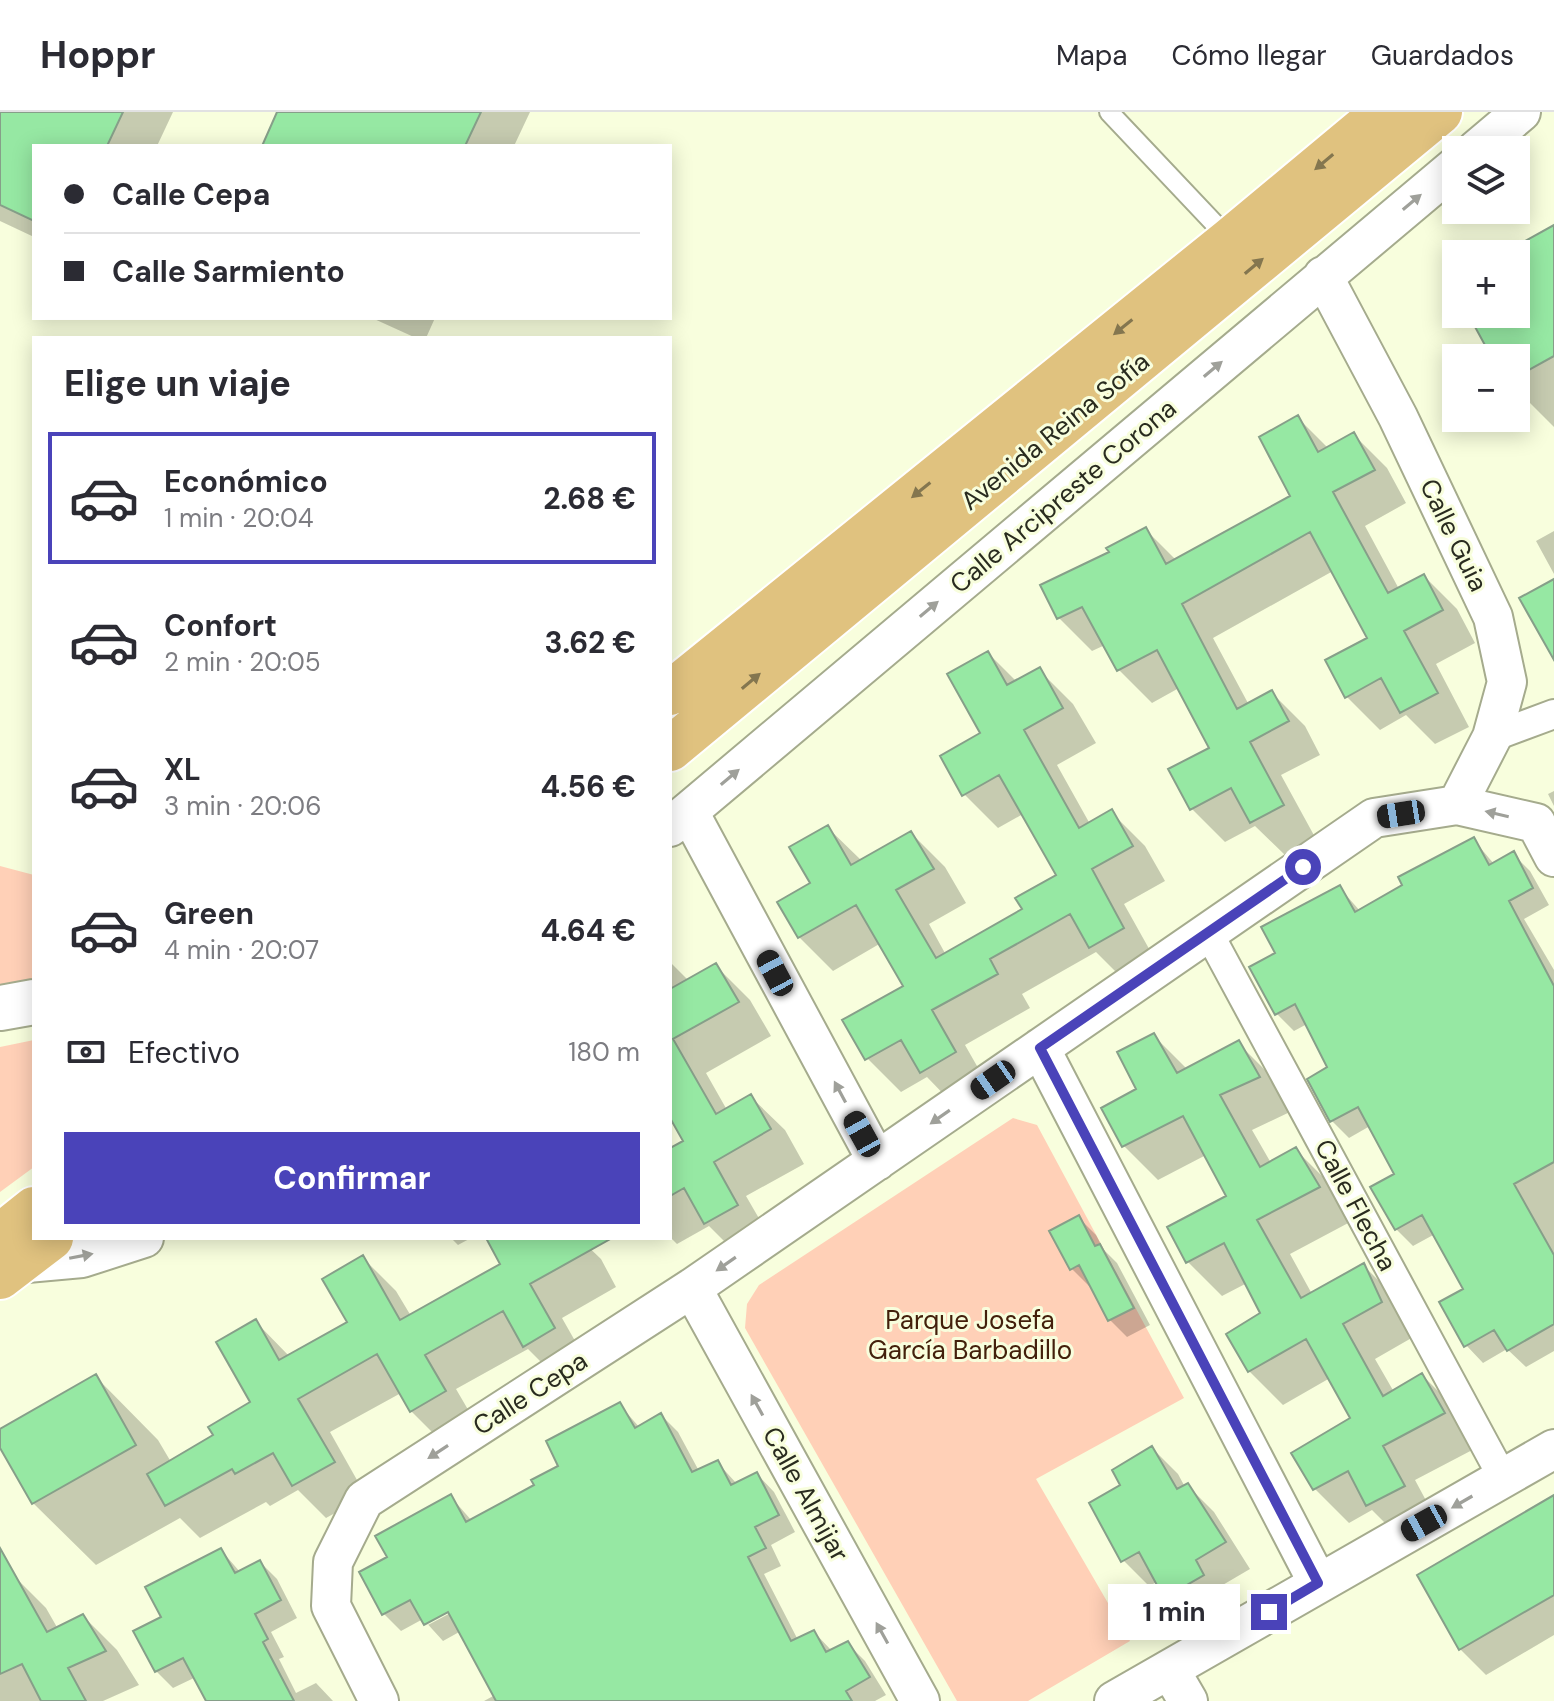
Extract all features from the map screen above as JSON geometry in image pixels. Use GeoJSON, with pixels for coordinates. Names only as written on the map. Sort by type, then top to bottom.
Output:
{"type":"FeatureCollection","features":[{"type":"Feature","properties":{"kind":"main road","name":"Avenida Reina Sofía"},"geometry":{"type":"LineString","coordinates":[[672,691],[1384,112]]}},
{"type":"Feature","properties":{"kind":"main road","name":"Avenida Reina Sofía"},"geometry":{"type":"LineString","coordinates":[[672,747],[1440,112]]}},
{"type":"Feature","properties":{"kind":"main road"},"geometry":{"type":"LineString","coordinates":[[0,1008],[32,1002]]}},
{"type":"Feature","properties":{"kind":"main road"},"geometry":{"type":"LineString","coordinates":[[0,1028],[32,1022]]}},
{"type":"Feature","properties":{"kind":"main road"},"geometry":{"type":"LineString","coordinates":[[5,1259],[32,1212]]}},
{"type":"Feature","properties":{"kind":"main road"},"geometry":{"type":"LineString","coordinates":[[5,1259],[47,1240]]}},
{"type":"Feature","properties":{"kind":"street"},"geometry":{"type":"LineString","coordinates":[[1492,136],[1517,114]]}},
{"type":"Feature","properties":{"kind":"street","name":"Calle Arcipreste Corona"},"geometry":{"type":"LineString","coordinates":[[679,820],[1442,178]]}},
{"type":"Feature","properties":{"kind":"street","name":"Calle Guia"},"geometry":{"type":"LineString","coordinates":[[1323,276],[1398,417],[1493,617],[1507,682],[1492,737],[1457,805]]}},
{"type":"Feature","properties":{"kind":"street"},"geometry":{"type":"LineString","coordinates":[[1492,737],[1554,714]]}},
{"type":"Feature","properties":{"kind":"street","name":"Calle Cepa"},"geometry":{"type":"LineString","coordinates":[[379,1701],[331,1606],[333,1562],[364,1500],[692,1288],[1374,818],[1457,805],[1536,823],[1554,857]]}},
{"type":"Feature","properties":{"kind":"street"},"geometry":{"type":"LineString","coordinates":[[679,820],[877,1161]]}},
{"type":"Feature","properties":{"kind":"street","name":"Calle Flecha"},"geometry":{"type":"LineString","coordinates":[[1208,932],[1503,1478]]}},
{"type":"Feature","properties":{"kind":"street"},"geometry":{"type":"LineString","coordinates":[[1040,1048],[1318,1583]]}},
{"type":"Feature","properties":{"kind":"street"},"geometry":{"type":"LineString","coordinates":[[5,1259],[82,1258],[138,1240]]}},
{"type":"Feature","properties":{"kind":"street","name":"Calle Almijar"},"geometry":{"type":"LineString","coordinates":[[692,1288],[920,1701]]}},
{"type":"Feature","properties":{"kind":"street"},"geometry":{"type":"LineString","coordinates":[[1114,1701],[1179,1686],[1318,1583],[1554,1449]]}},
{"type":"Feature","properties":{"kind":"lane"},"geometry":{"type":"LineString","coordinates":[[1109,112],[1230,240]]}},
{"type":"Feature","properties":{"kind":"green space"},"geometry":{"type":"Polygon","coordinates":[[[0,866],[32,874],[32,994],[0,1001],[0,866]]]}},
{"type":"Feature","properties":{"kind":"green space"},"geometry":{"type":"Polygon","coordinates":[[[32,1040],[32,1168],[0,1192],[0,1047],[32,1040]]]}},
{"type":"Feature","properties":{"kind":"green space","name":"Parque Josefa García Barbadillo"},"geometry":{"type":"Polygon","coordinates":[[[1013,1118],[1037,1125],[1184,1398],[1036,1479],[1130,1641],[1028,1701],[957,1701],[745,1328],[747,1304],[759,1285],[1013,1118]]]}},
{"type":"Feature","properties":{"kind":"building"},"geometry":{"type":"Polygon","coordinates":[[[0,112],[123,112],[108,144],[32,144],[32,220],[0,205],[0,112]]]}},
{"type":"Feature","properties":{"kind":"building"},"geometry":{"type":"Polygon","coordinates":[[[277,112],[481,112],[466,144],[263,144],[277,112]]]}},
{"type":"Feature","properties":{"kind":"building"},"geometry":{"type":"Polygon","coordinates":[[[1554,225],[1554,356],[1530,369],[1530,344],[1484,344],[1476,328],[1530,328],[1530,240],[1527,240],[1554,225]]]}},
{"type":"Feature","properties":{"kind":"building"},"geometry":{"type":"Polygon","coordinates":[[[1298,415],[1318,452],[1354,432],[1375,470],[1333,492],[1388,593],[1424,574],[1443,610],[1404,631],[1438,693],[1400,713],[1381,678],[1345,698],[1325,660],[1367,638],[1310,532],[1182,604],[1237,709],[1272,690],[1289,721],[1250,742],[1284,805],[1250,823],[1231,788],[1190,810],[1168,769],[1209,748],[1157,650],[1117,671],[1082,607],[1057,619],[1040,585],[1109,552],[1106,548],[1146,527],[1166,564],[1290,496],[1259,437],[1298,415]]]}},
{"type":"Feature","properties":{"kind":"building"},"geometry":{"type":"Polygon","coordinates":[[[1554,579],[1554,660],[1519,598],[1554,579]]]}},
{"type":"Feature","properties":{"kind":"building"},"geometry":{"type":"Polygon","coordinates":[[[988,651],[1007,685],[1040,667],[1063,708],[1024,730],[1079,828],[1112,809],[1133,846],[1092,869],[1124,928],[1089,948],[1070,914],[990,959],[998,974],[932,1010],[956,1052],[920,1073],[901,1040],[865,1060],[842,1020],[903,986],[856,905],[798,938],[777,902],[810,883],[789,847],[828,825],[851,865],[911,831],[934,869],[896,890],[936,958],[1022,909],[1015,898],[1056,875],[999,775],[962,796],[940,756],[980,733],[947,674],[988,651]]]}},
{"type":"Feature","properties":{"kind":"building"},"geometry":{"type":"Polygon","coordinates":[[[1474,837],[1489,865],[1514,851],[1533,888],[1509,901],[1554,986],[1554,1162],[1514,1184],[1554,1255],[1554,1324],[1507,1351],[1494,1330],[1464,1347],[1439,1302],[1463,1289],[1422,1215],[1395,1230],[1370,1187],[1394,1174],[1358,1107],[1330,1122],[1307,1079],[1327,1067],[1295,1004],[1275,1015],[1249,967],[1275,953],[1261,927],[1340,885],[1355,912],[1402,885],[1398,877],[1474,837]]]}},
{"type":"Feature","properties":{"kind":"building"},"geometry":{"type":"Polygon","coordinates":[[[716,963],[739,1002],[673,1039],[716,1114],[751,1094],[771,1129],[714,1162],[738,1205],[704,1224],[684,1188],[672,1195],[672,1147],[683,1141],[672,1122],[672,988],[716,963]]]}},
{"type":"Feature","properties":{"kind":"building"},"geometry":{"type":"Polygon","coordinates":[[[1154,1033],[1177,1073],[1239,1040],[1260,1077],[1220,1095],[1260,1167],[1296,1147],[1320,1187],[1257,1220],[1301,1298],[1364,1263],[1382,1302],[1343,1324],[1383,1396],[1422,1373],[1445,1413],[1383,1446],[1405,1486],[1366,1506],[1348,1471],[1313,1490],[1291,1453],[1350,1418],[1306,1339],[1248,1372],[1226,1334],[1260,1313],[1224,1243],[1186,1263],[1167,1227],[1226,1196],[1183,1116],[1122,1147],[1101,1108],[1136,1089],[1117,1052],[1154,1033]]]}},
{"type":"Feature","properties":{"kind":"building"},"geometry":{"type":"Polygon","coordinates":[[[1079,1215],[1095,1246],[1100,1244],[1134,1308],[1108,1321],[1079,1265],[1070,1270],[1049,1231],[1079,1215]]]}},
{"type":"Feature","properties":{"kind":"building"},"geometry":{"type":"Polygon","coordinates":[[[487,1240],[608,1240],[530,1284],[555,1328],[523,1347],[503,1311],[425,1355],[446,1391],[410,1412],[377,1354],[298,1399],[335,1462],[292,1486],[273,1453],[235,1474],[232,1469],[165,1506],[147,1474],[213,1435],[208,1427],[250,1402],[216,1342],[256,1319],[279,1360],[347,1322],[322,1279],[363,1255],[400,1320],[500,1264],[487,1240]]]}},
{"type":"Feature","properties":{"kind":"building"},"geometry":{"type":"Polygon","coordinates":[[[96,1374],[136,1445],[32,1504],[0,1448],[0,1429],[96,1374]]]}},
{"type":"Feature","properties":{"kind":"building"},"geometry":{"type":"Polygon","coordinates":[[[620,1402],[635,1428],[661,1413],[692,1472],[718,1460],[731,1485],[757,1472],[779,1515],[755,1527],[766,1548],[748,1557],[791,1641],[814,1630],[826,1652],[848,1641],[870,1677],[846,1691],[852,1701],[496,1701],[448,1612],[424,1625],[410,1600],[382,1615],[359,1572],[387,1557],[375,1536],[451,1494],[466,1522],[534,1485],[531,1480],[558,1466],[546,1441],[620,1402]]]}},
{"type":"Feature","properties":{"kind":"building"},"geometry":{"type":"Polygon","coordinates":[[[1152,1446],[1177,1489],[1188,1483],[1226,1542],[1196,1560],[1204,1575],[1164,1598],[1139,1552],[1121,1562],[1089,1503],[1120,1485],[1112,1470],[1152,1446]]]}},
{"type":"Feature","properties":{"kind":"building"},"geometry":{"type":"Polygon","coordinates":[[[1554,1495],[1554,1595],[1459,1650],[1417,1575],[1554,1495]]]}},
{"type":"Feature","properties":{"kind":"building"},"geometry":{"type":"Polygon","coordinates":[[[0,1548],[47,1632],[83,1614],[106,1651],[68,1668],[86,1701],[41,1701],[22,1664],[0,1674],[0,1548]]]}},
{"type":"Feature","properties":{"kind":"building"},"geometry":{"type":"Polygon","coordinates":[[[221,1548],[235,1573],[260,1560],[281,1600],[255,1614],[268,1639],[263,1642],[294,1701],[206,1701],[183,1658],[155,1672],[133,1631],[161,1617],[145,1587],[221,1548]]]}},
{"type":"Feature","properties":{"kind":"route"},"geometry":{"type":"LineString","coordinates":[[1269,1612],[1318,1583],[1040,1048],[1303,867]]}}]}
